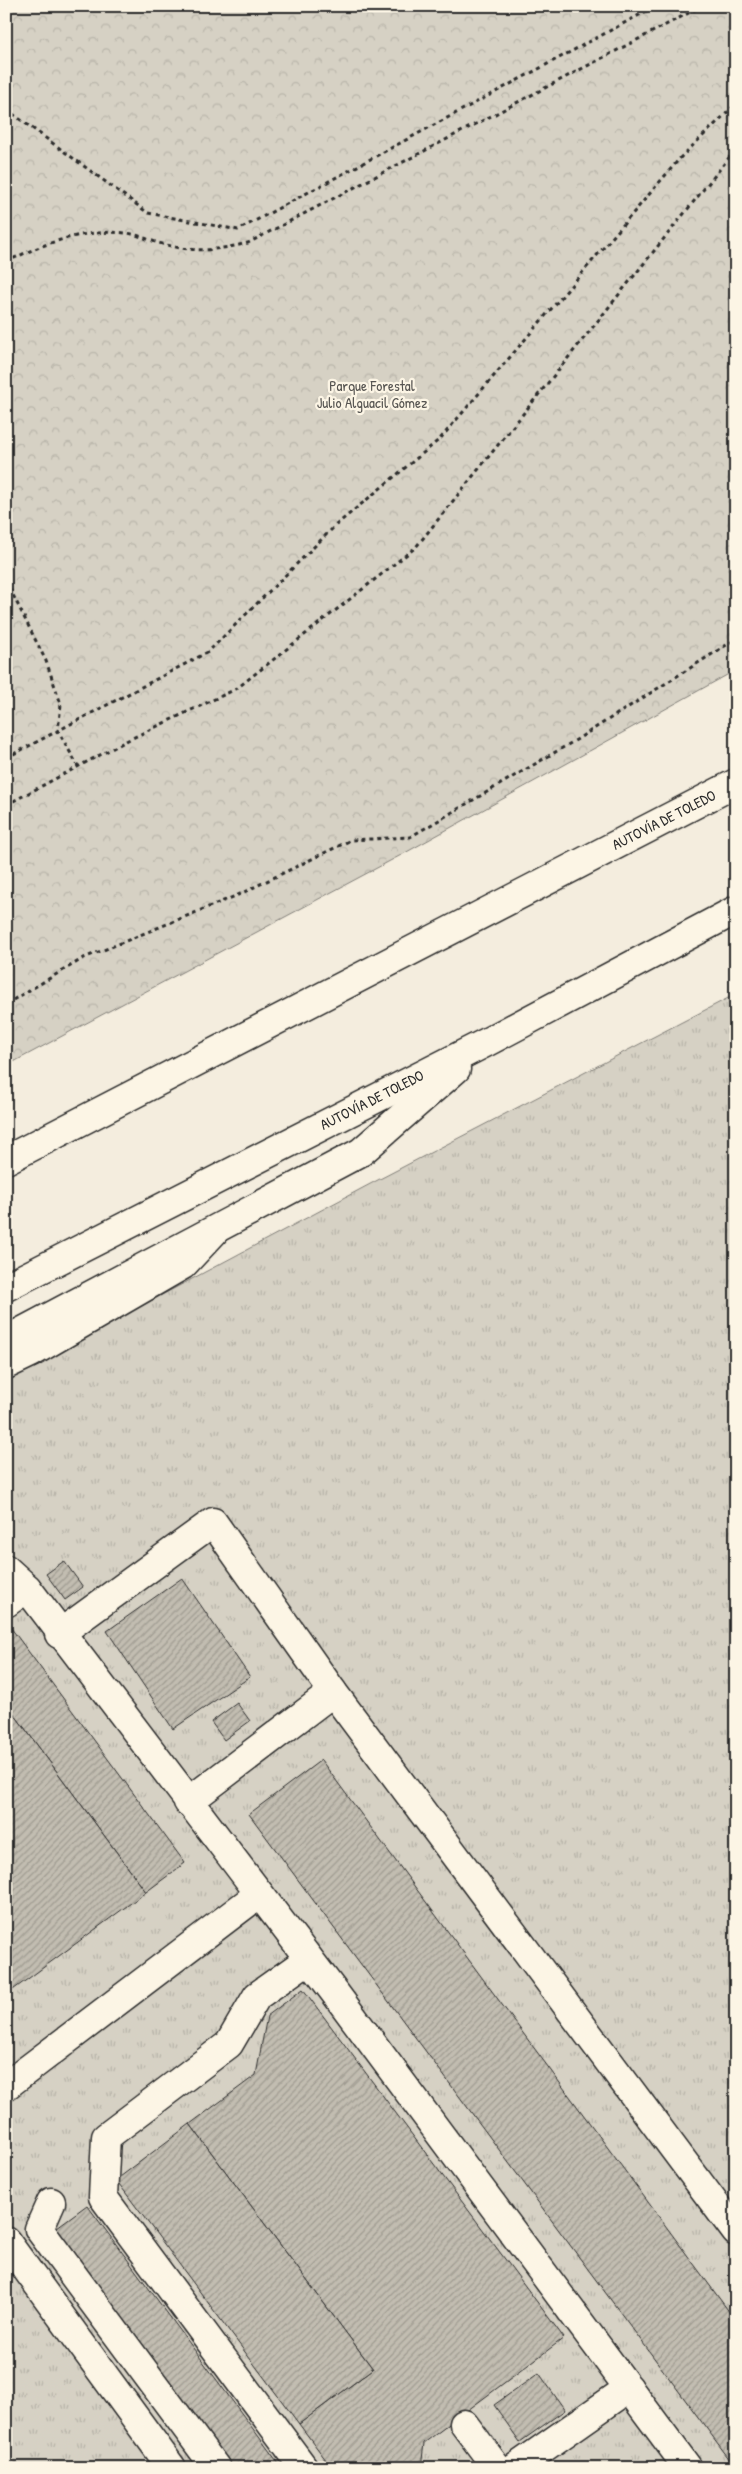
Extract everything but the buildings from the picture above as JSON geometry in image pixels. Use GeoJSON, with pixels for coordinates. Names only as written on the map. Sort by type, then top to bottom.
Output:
{"type":"FeatureCollection","features":[{"type":"Feature","properties":{"kind":"main road","name":"AUTOVÍA DE TOLEDO"},"geometry":{"type":"LineString","coordinates":[[6,1160],[736,783]]}},
{"type":"Feature","properties":{"kind":"main road","name":"AUTOVÍA DE TOLEDO"},"geometry":{"type":"LineString","coordinates":[[6,1287],[487,1042],[736,910]]}},
{"type":"Feature","properties":{"kind":"main road"},"geometry":{"type":"LineString","coordinates":[[6,1340],[361,1152],[487,1042]]}},
{"type":"Feature","properties":{"kind":"main road"},"geometry":{"type":"LineString","coordinates":[[6,1365],[32,1353],[183,1265],[220,1226]]}},
{"type":"Feature","properties":{"kind":"main road"},"geometry":{"type":"LineString","coordinates":[[60,1634],[213,1522],[333,1692],[736,2232]]}},
{"type":"Feature","properties":{"kind":"main road"},"geometry":{"type":"LineString","coordinates":[[6,1569],[17,1596],[60,1634],[309,1959],[688,2468]]}},
{"type":"Feature","properties":{"kind":"main road"},"geometry":{"type":"LineString","coordinates":[[188,1802],[333,1692]]}},
{"type":"Feature","properties":{"kind":"main road"},"geometry":{"type":"LineString","coordinates":[[9,2077],[259,1894]]}},
{"type":"Feature","properties":{"kind":"main road"},"geometry":{"type":"LineString","coordinates":[[304,2468],[103,2197],[106,2137],[229,2044],[257,1996],[309,1959]]}},
{"type":"Feature","properties":{"kind":"main road"},"geometry":{"type":"LineString","coordinates":[[50,2202],[39,2229],[216,2468]]}},
{"type":"Feature","properties":{"kind":"main road"},"geometry":{"type":"LineString","coordinates":[[6,2241],[172,2468]]}},
{"type":"Feature","properties":{"kind":"main road"},"geometry":{"type":"LineString","coordinates":[[514,2468],[629,2388]]}},
{"type":"Feature","properties":{"kind":"main road"},"geometry":{"type":"LineString","coordinates":[[464,2424],[497,2468]]}},
{"type":"Feature","properties":{"kind":"path"},"geometry":{"type":"LineString","coordinates":[[6,109],[148,213],[238,230],[656,6]]}},
{"type":"Feature","properties":{"kind":"path"},"geometry":{"type":"LineString","coordinates":[[6,262],[42,244],[91,232],[128,233],[184,250],[214,251],[248,243],[702,6]]}},
{"type":"Feature","properties":{"kind":"path"},"geometry":{"type":"LineString","coordinates":[[6,758],[208,652],[336,525],[440,439],[681,157],[736,104]]}},
{"type":"Feature","properties":{"kind":"path"},"geometry":{"type":"LineString","coordinates":[[6,804],[128,740],[236,689],[416,547],[736,149]]}},
{"type":"Feature","properties":{"kind":"path"},"geometry":{"type":"LineString","coordinates":[[6,581],[46,661],[61,704],[58,730],[78,766]]}},
{"type":"Feature","properties":{"kind":"path"},"geometry":{"type":"LineString","coordinates":[[6,1004],[84,958],[238,895],[351,840],[410,836],[576,740],[736,639]]}},
{"type":"Feature","properties":{"kind":"green space","name":"Parque Forestal Julio Alguacil Gómez"},"geometry":{"type":"Polygon","coordinates":[[[6,6],[736,6],[736,670],[403,854],[6,1066],[6,6]]]}},
{"type":"Feature","properties":{"kind":"green space"},"geometry":{"type":"Polygon","coordinates":[[[736,994],[736,2468],[6,2468],[6,1378],[374,1182],[736,994]]]}}]}
